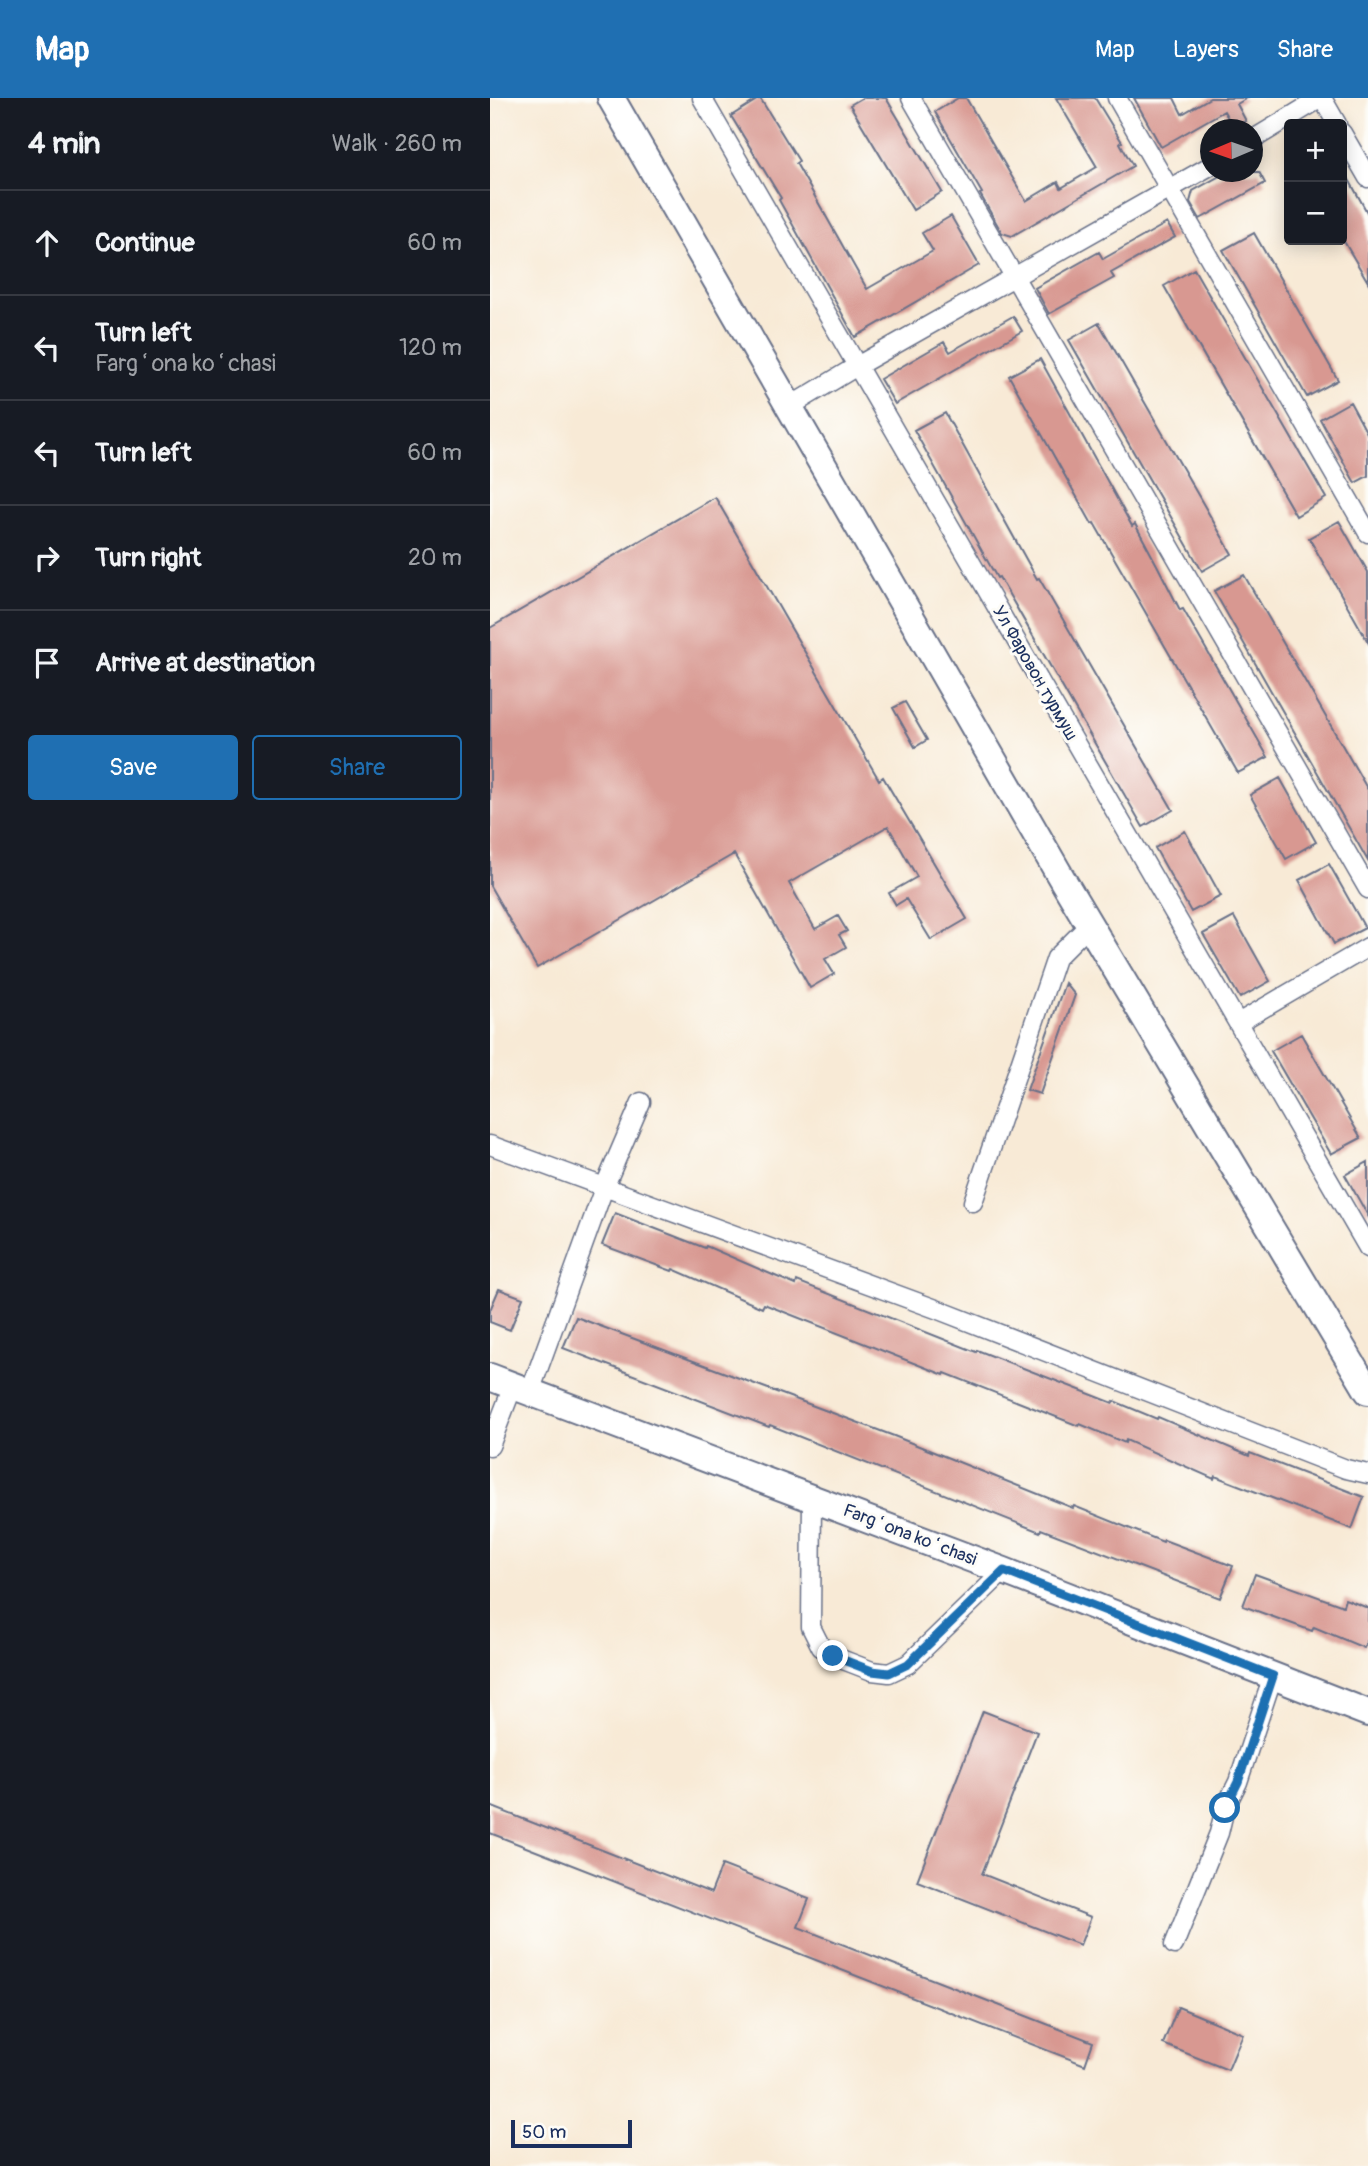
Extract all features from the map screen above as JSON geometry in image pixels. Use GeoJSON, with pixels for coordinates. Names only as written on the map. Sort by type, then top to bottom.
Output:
{"type":"FeatureCollection","features":[{"type":"Feature","properties":{"kind":"main road"},"geometry":{"type":"LineString","coordinates":[[611,98],[1090,924],[1368,1391]]}},
{"type":"Feature","properties":{"kind":"main road","name":"Fargʻona koʻchasi"},"geometry":{"type":"LineString","coordinates":[[511,1385],[812,1497],[1368,1713]]}},
{"type":"Feature","properties":{"kind":"street","name":"Ул Фаровон турмуш"},"geometry":{"type":"LineString","coordinates":[[702,98],[1368,1248]]}},
{"type":"Feature","properties":{"kind":"street"},"geometry":{"type":"LineString","coordinates":[[911,98],[1368,889]]}},
{"type":"Feature","properties":{"kind":"street"},"geometry":{"type":"LineString","coordinates":[[1118,98],[1368,533]]}},
{"type":"Feature","properties":{"kind":"street"},"geometry":{"type":"LineString","coordinates":[[1263,133],[1321,98],[1334,119]]}},
{"type":"Feature","properties":{"kind":"street"},"geometry":{"type":"LineString","coordinates":[[1347,142],[1368,178]]}},
{"type":"Feature","properties":{"kind":"street"},"geometry":{"type":"LineString","coordinates":[[789,407],[1200,172]]}},
{"type":"Feature","properties":{"kind":"street"},"geometry":{"type":"LineString","coordinates":[[973,1202],[1056,958],[1090,924]]}},
{"type":"Feature","properties":{"kind":"street"},"geometry":{"type":"LineString","coordinates":[[1238,1023],[1368,947]]}},
{"type":"Feature","properties":{"kind":"street"},"geometry":{"type":"LineString","coordinates":[[490,1446],[511,1385],[604,1188],[641,1102]]}},
{"type":"Feature","properties":{"kind":"street"},"geometry":{"type":"LineString","coordinates":[[490,1145],[936,1309],[1346,1469],[1368,1474]]}},
{"type":"Feature","properties":{"kind":"street"},"geometry":{"type":"LineString","coordinates":[[812,1497],[811,1627],[821,1647],[833,1656],[872,1671],[889,1673],[908,1664],[1004,1571]]}},
{"type":"Feature","properties":{"kind":"street"},"geometry":{"type":"LineString","coordinates":[[1174,1945],[1219,1833],[1225,1808],[1238,1782],[1273,1676]]}},
{"type":"Feature","properties":{"kind":"building"},"geometry":{"type":"Polygon","coordinates":[[[760,98],[799,161],[796,163],[867,289],[933,251],[922,233],[951,216],[979,265],[855,337],[779,200],[781,198],[731,116],[760,98]]]}},
{"type":"Feature","properties":{"kind":"building"},"geometry":{"type":"Polygon","coordinates":[[[862,98],[886,98],[942,192],[913,210],[850,105],[862,98]]]}},
{"type":"Feature","properties":{"kind":"building"},"geometry":{"type":"Polygon","coordinates":[[[958,98],[966,98],[1026,201],[1058,182],[1061,188],[1097,167],[1056,98],[1095,98],[1122,142],[1120,143],[1133,166],[1012,236],[1002,233],[935,112],[958,98]]]}},
{"type":"Feature","properties":{"kind":"building"},"geometry":{"type":"Polygon","coordinates":[[[1134,98],[1174,98],[1182,114],[1210,98],[1247,98],[1237,104],[1245,119],[1228,119],[1224,111],[1210,119],[1200,119],[1200,125],[1161,147],[1134,98]]]}},
{"type":"Feature","properties":{"kind":"building"},"geometry":{"type":"Polygon","coordinates":[[[1347,176],[1368,214],[1368,282],[1346,245],[1347,176]]]}},
{"type":"Feature","properties":{"kind":"building"},"geometry":{"type":"Polygon","coordinates":[[[1263,179],[1265,183],[1200,219],[1190,202],[1193,191],[1209,182],[1263,182],[1263,179]]]}},
{"type":"Feature","properties":{"kind":"building"},"geometry":{"type":"Polygon","coordinates":[[[1167,223],[1175,237],[1111,273],[1114,278],[1049,314],[1035,288],[1099,252],[1103,259],[1167,223]]]}},
{"type":"Feature","properties":{"kind":"building"},"geometry":{"type":"Polygon","coordinates":[[[1254,233],[1338,380],[1307,397],[1223,250],[1254,233]]]}},
{"type":"Feature","properties":{"kind":"building"},"geometry":{"type":"Polygon","coordinates":[[[1194,269],[1326,498],[1296,516],[1164,286],[1194,269]]]}},
{"type":"Feature","properties":{"kind":"building"},"geometry":{"type":"Polygon","coordinates":[[[1013,316],[1022,331],[895,404],[880,379],[944,342],[950,352],[1013,316]]]}},
{"type":"Feature","properties":{"kind":"building"},"geometry":{"type":"Polygon","coordinates":[[[1099,323],[1232,554],[1202,571],[1069,340],[1099,323]]]}},
{"type":"Feature","properties":{"kind":"building"},"geometry":{"type":"Polygon","coordinates":[[[1040,359],[1132,526],[1135,524],[1180,610],[1183,609],[1268,757],[1238,773],[1009,376],[1040,359]]]}},
{"type":"Feature","properties":{"kind":"building"},"geometry":{"type":"Polygon","coordinates":[[[1350,402],[1368,435],[1368,476],[1355,483],[1320,419],[1350,402]]]}},
{"type":"Feature","properties":{"kind":"building"},"geometry":{"type":"Polygon","coordinates":[[[945,413],[1037,579],[1039,578],[1173,810],[1143,827],[914,430],[945,413]]]}},
{"type":"Feature","properties":{"kind":"building"},"geometry":{"type":"Polygon","coordinates":[[[715,497],[879,780],[883,777],[967,919],[931,940],[906,899],[896,905],[889,893],[917,877],[888,826],[789,883],[815,929],[838,916],[847,931],[839,935],[846,947],[825,959],[834,974],[810,988],[734,854],[537,968],[490,886],[490,628],[715,497]]]}},
{"type":"Feature","properties":{"kind":"building"},"geometry":{"type":"Polygon","coordinates":[[[1339,521],[1368,572],[1368,642],[1309,538],[1339,521]]]}},
{"type":"Feature","properties":{"kind":"building"},"geometry":{"type":"Polygon","coordinates":[[[1244,575],[1368,790],[1368,861],[1214,591],[1244,575]]]}},
{"type":"Feature","properties":{"kind":"building"},"geometry":{"type":"Polygon","coordinates":[[[905,702],[927,740],[915,747],[893,708],[905,702]]]}},
{"type":"Feature","properties":{"kind":"building"},"geometry":{"type":"Polygon","coordinates":[[[1280,778],[1316,842],[1286,859],[1250,795],[1280,778]]]}},
{"type":"Feature","properties":{"kind":"building"},"geometry":{"type":"Polygon","coordinates":[[[1185,831],[1221,896],[1191,912],[1155,848],[1185,831]]]}},
{"type":"Feature","properties":{"kind":"building"},"geometry":{"type":"Polygon","coordinates":[[[1329,864],[1365,928],[1334,944],[1299,880],[1329,864]]]}},
{"type":"Feature","properties":{"kind":"building"},"geometry":{"type":"Polygon","coordinates":[[[1234,917],[1270,981],[1240,998],[1203,934],[1234,917]]]}},
{"type":"Feature","properties":{"kind":"building"},"geometry":{"type":"Polygon","coordinates":[[[1065,983],[1075,995],[1040,1094],[1027,1090],[1065,983]]]}},
{"type":"Feature","properties":{"kind":"building"},"geometry":{"type":"Polygon","coordinates":[[[1301,1034],[1361,1138],[1331,1154],[1271,1051],[1301,1034]]]}},
{"type":"Feature","properties":{"kind":"building"},"geometry":{"type":"Polygon","coordinates":[[[1368,1162],[1368,1216],[1345,1175],[1368,1162]]]}},
{"type":"Feature","properties":{"kind":"building"},"geometry":{"type":"Polygon","coordinates":[[[615,1213],[705,1248],[706,1246],[796,1285],[797,1281],[976,1352],[977,1350],[1157,1419],[1158,1417],[1249,1456],[1250,1453],[1364,1497],[1352,1529],[1215,1476],[1214,1479],[1126,1440],[1125,1443],[1080,1424],[1079,1426],[764,1304],[762,1308],[673,1269],[672,1271],[602,1245],[615,1213]]]}},
{"type":"Feature","properties":{"kind":"building"},"geometry":{"type":"Polygon","coordinates":[[[499,1289],[523,1298],[510,1330],[490,1322],[490,1310],[499,1289]]]}},
{"type":"Feature","properties":{"kind":"building"},"geometry":{"type":"Polygon","coordinates":[[[576,1317],[894,1436],[1073,1508],[1074,1506],[1163,1542],[1164,1540],[1233,1566],[1220,1598],[1041,1529],[1040,1532],[770,1425],[769,1427],[563,1348],[576,1317]]]}},
{"type":"Feature","properties":{"kind":"building"},"geometry":{"type":"Polygon","coordinates":[[[1255,1574],[1343,1606],[1345,1599],[1368,1608],[1368,1638],[1364,1648],[1314,1627],[1312,1631],[1243,1606],[1255,1574]]]}},
{"type":"Feature","properties":{"kind":"building"},"geometry":{"type":"Polygon","coordinates":[[[983,1711],[1037,1732],[982,1874],[1091,1917],[1080,1945],[917,1881],[983,1711]]]}},
{"type":"Feature","properties":{"kind":"building"},"geometry":{"type":"Polygon","coordinates":[[[490,1806],[711,1893],[722,1865],[809,1899],[798,1927],[1093,2042],[1085,2065],[490,1833],[490,1806]]]}},
{"type":"Feature","properties":{"kind":"building"},"geometry":{"type":"Polygon","coordinates":[[[1178,2007],[1243,2034],[1228,2070],[1163,2044],[1178,2007]]]}},
{"type":"Feature","properties":{"kind":"route"},"geometry":{"type":"LineString","coordinates":[[833,1656],[872,1671],[889,1673],[908,1664],[1004,1571],[1273,1676],[1238,1782],[1225,1808]]}}]}
